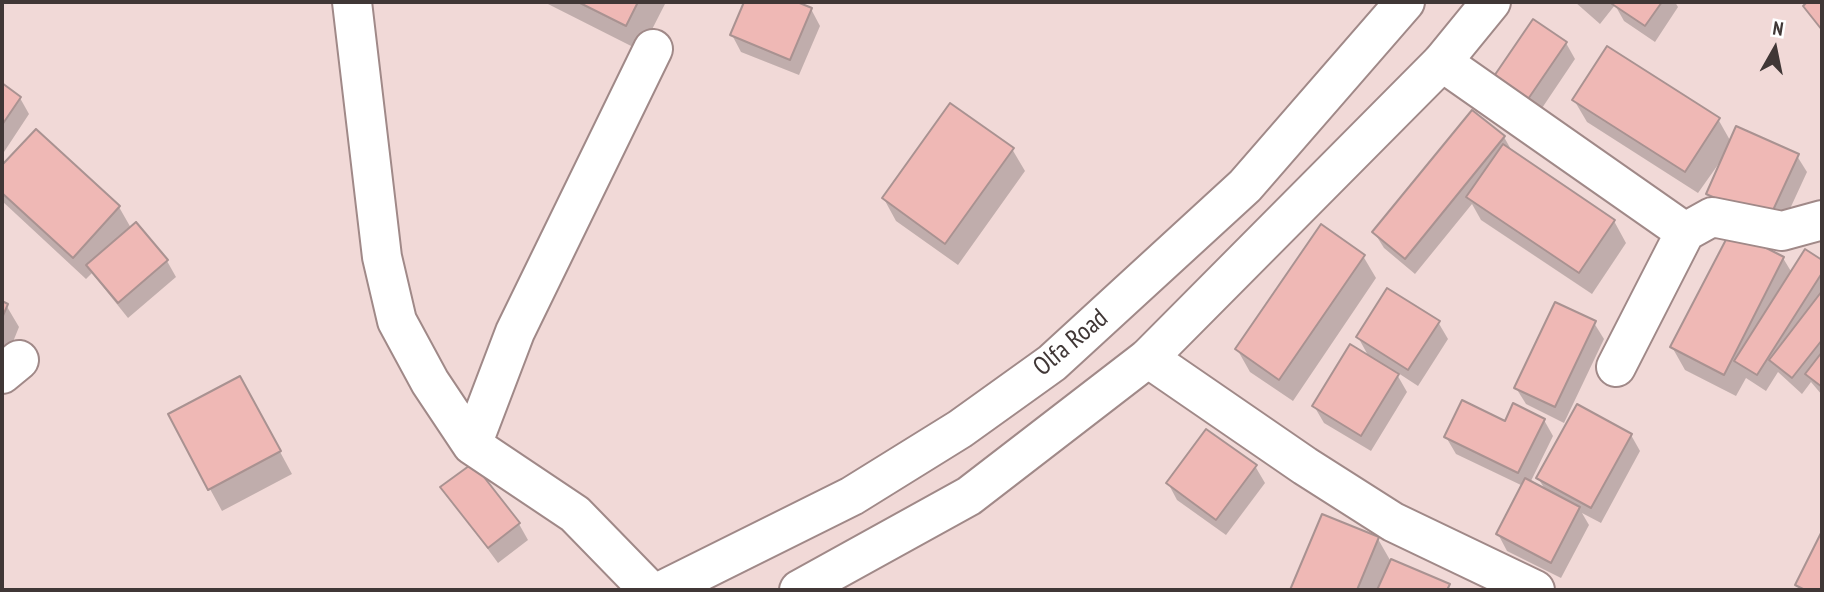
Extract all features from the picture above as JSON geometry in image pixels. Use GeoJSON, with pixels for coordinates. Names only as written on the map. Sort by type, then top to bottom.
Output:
{"type":"FeatureCollection","features":[{"type":"Feature","properties":{"kind":"street"},"geometry":{"type":"LineString","coordinates":[[352,2],[382,257],[397,321],[430,382],[471,445],[575,514],[649,590]]}},
{"type":"Feature","properties":{"kind":"street","name":"Olfa Road"},"geometry":{"type":"LineString","coordinates":[[663,590],[852,496],[960,429],[1052,363],[1245,186],[1405,2]]}},
{"type":"Feature","properties":{"kind":"street"},"geometry":{"type":"LineString","coordinates":[[799,590],[969,496],[1148,358],[1442,62],[1491,2]]}},
{"type":"Feature","properties":{"kind":"street"},"geometry":{"type":"LineString","coordinates":[[471,445],[515,332],[653,48]]}},
{"type":"Feature","properties":{"kind":"street"},"geometry":{"type":"LineString","coordinates":[[1442,62],[1685,232]]}},
{"type":"Feature","properties":{"kind":"street"},"geometry":{"type":"LineString","coordinates":[[1616,367],[1685,232],[1712,217],[1782,231],[1822,220]]}},
{"type":"Feature","properties":{"kind":"street"},"geometry":{"type":"LineString","coordinates":[[1148,358],[1305,466],[1393,522],[1535,590]]}},
{"type":"Feature","properties":{"kind":"building"},"geometry":{"type":"Polygon","coordinates":[[[578,2],[638,2],[626,26],[578,2]]]}},
{"type":"Feature","properties":{"kind":"building"},"geometry":{"type":"Polygon","coordinates":[[[744,2],[797,2],[812,8],[790,60],[730,35],[744,2]]]}},
{"type":"Feature","properties":{"kind":"building"},"geometry":{"type":"Polygon","coordinates":[[[1662,2],[1645,26],[1612,4],[1662,2]]]}},
{"type":"Feature","properties":{"kind":"building"},"geometry":{"type":"Polygon","coordinates":[[[1807,2],[1822,2],[1822,30],[1803,6],[1807,2]]]}},
{"type":"Feature","properties":{"kind":"building"},"geometry":{"type":"Polygon","coordinates":[[[1533,19],[1567,42],[1524,105],[1490,82],[1533,19]]]}},
{"type":"Feature","properties":{"kind":"building"},"geometry":{"type":"Polygon","coordinates":[[[1607,46],[1720,118],[1685,172],[1572,100],[1607,46]]]}},
{"type":"Feature","properties":{"kind":"building"},"geometry":{"type":"Polygon","coordinates":[[[2,83],[21,97],[2,125],[2,83]]]}},
{"type":"Feature","properties":{"kind":"building"},"geometry":{"type":"Polygon","coordinates":[[[950,103],[1014,148],[945,244],[882,198],[950,103]]]}},
{"type":"Feature","properties":{"kind":"building"},"geometry":{"type":"Polygon","coordinates":[[[1472,110],[1505,136],[1405,259],[1372,232],[1472,110]]]}},
{"type":"Feature","properties":{"kind":"building"},"geometry":{"type":"Polygon","coordinates":[[[1736,126],[1799,154],[1768,221],[1706,194],[1736,126]]]}},
{"type":"Feature","properties":{"kind":"building"},"geometry":{"type":"Polygon","coordinates":[[[36,129],[120,206],[73,258],[2,193],[2,165],[36,129]]]}},
{"type":"Feature","properties":{"kind":"building"},"geometry":{"type":"Polygon","coordinates":[[[1503,144],[1615,220],[1579,273],[1466,197],[1503,144]]]}},
{"type":"Feature","properties":{"kind":"building"},"geometry":{"type":"Polygon","coordinates":[[[136,222],[168,260],[118,303],[86,265],[136,222]]]}},
{"type":"Feature","properties":{"kind":"building"},"geometry":{"type":"Polygon","coordinates":[[[1321,224],[1365,255],[1279,380],[1235,349],[1321,224]]]}},
{"type":"Feature","properties":{"kind":"building"},"geometry":{"type":"Polygon","coordinates":[[[1731,230],[1784,257],[1724,375],[1670,347],[1731,230]]]}},
{"type":"Feature","properties":{"kind":"building"},"geometry":{"type":"Polygon","coordinates":[[[1805,249],[1822,260],[1822,273],[1757,375],[1734,361],[1805,249]]]}},
{"type":"Feature","properties":{"kind":"building"},"geometry":{"type":"Polygon","coordinates":[[[1387,288],[1440,321],[1408,370],[1356,337],[1387,288]]]}},
{"type":"Feature","properties":{"kind":"building"},"geometry":{"type":"Polygon","coordinates":[[[1822,291],[1822,340],[1792,378],[1769,360],[1822,291]]]}},
{"type":"Feature","properties":{"kind":"building"},"geometry":{"type":"Polygon","coordinates":[[[2,301],[8,304],[2,318],[2,301]]]}},
{"type":"Feature","properties":{"kind":"building"},"geometry":{"type":"Polygon","coordinates":[[[1555,302],[1596,321],[1555,407],[1514,388],[1555,302]]]}},
{"type":"Feature","properties":{"kind":"building"},"geometry":{"type":"Polygon","coordinates":[[[1350,344],[1399,374],[1361,436],[1312,406],[1350,344]]]}},
{"type":"Feature","properties":{"kind":"building"},"geometry":{"type":"Polygon","coordinates":[[[1822,352],[1822,387],[1805,374],[1822,352]]]}},
{"type":"Feature","properties":{"kind":"building"},"geometry":{"type":"Polygon","coordinates":[[[240,376],[281,451],[208,490],[168,414],[240,376]]]}},
{"type":"Feature","properties":{"kind":"building"},"geometry":{"type":"Polygon","coordinates":[[[1462,400],[1505,421],[1513,403],[1545,419],[1518,473],[1444,437],[1462,400]]]}},
{"type":"Feature","properties":{"kind":"building"},"geometry":{"type":"Polygon","coordinates":[[[1577,404],[1632,434],[1591,508],[1536,478],[1577,404]]]}},
{"type":"Feature","properties":{"kind":"building"},"geometry":{"type":"Polygon","coordinates":[[[1206,429],[1257,465],[1216,520],[1166,483],[1206,429]]]}},
{"type":"Feature","properties":{"kind":"building"},"geometry":{"type":"Polygon","coordinates":[[[473,463],[520,523],[488,548],[440,487],[473,463]]]}},
{"type":"Feature","properties":{"kind":"building"},"geometry":{"type":"Polygon","coordinates":[[[1525,478],[1580,507],[1551,563],[1496,534],[1525,478]]]}},
{"type":"Feature","properties":{"kind":"building"},"geometry":{"type":"Polygon","coordinates":[[[1322,514],[1379,537],[1357,590],[1290,590],[1322,514]]]}},
{"type":"Feature","properties":{"kind":"building"},"geometry":{"type":"Polygon","coordinates":[[[1822,531],[1822,590],[1805,590],[1795,585],[1822,531]]]}},
{"type":"Feature","properties":{"kind":"building"},"geometry":{"type":"Polygon","coordinates":[[[1391,559],[1450,584],[1447,590],[1377,590],[1391,559]]]}}]}
